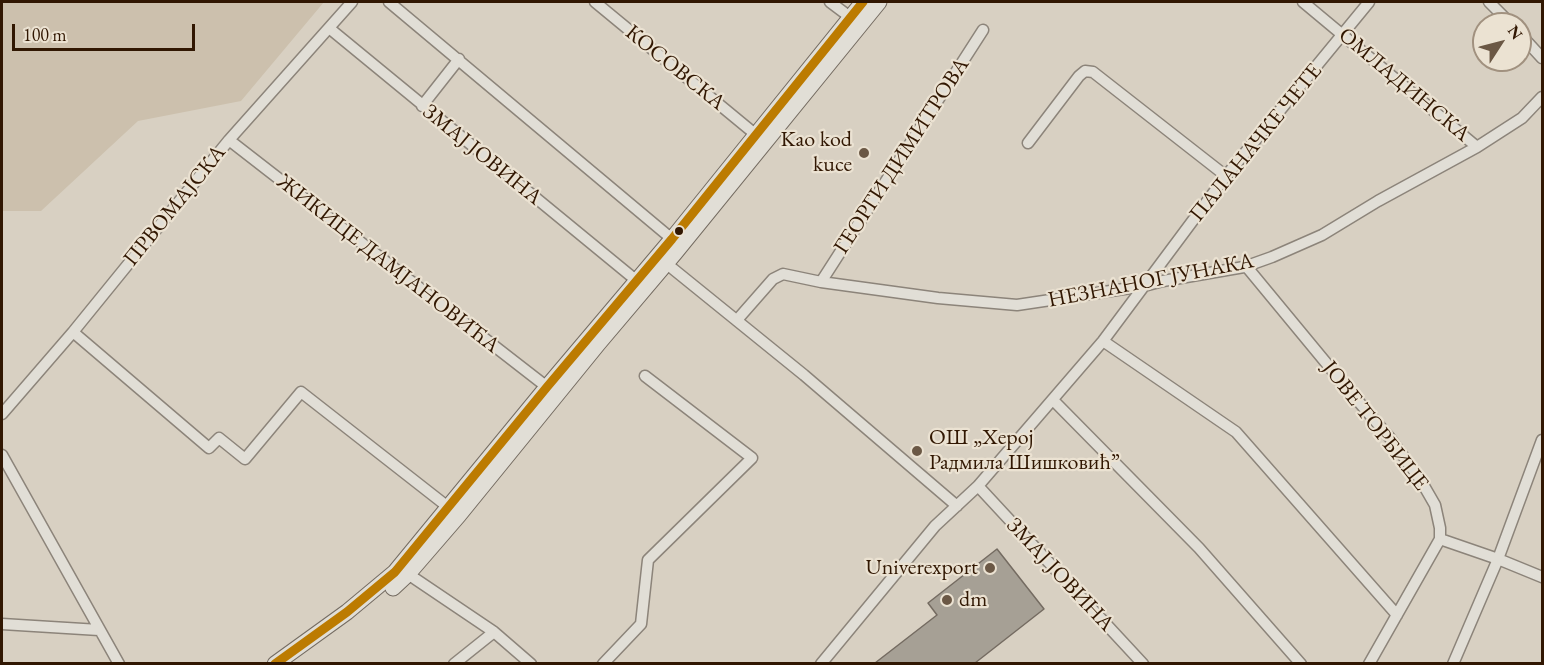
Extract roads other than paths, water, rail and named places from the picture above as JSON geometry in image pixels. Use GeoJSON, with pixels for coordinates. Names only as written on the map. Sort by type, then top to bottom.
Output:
{"type":"FeatureCollection","features":[{"type":"Feature","properties":{"kind":"main road"},"geometry":{"type":"LineString","coordinates":[[275,663],[347,612],[387,580],[401,565],[637,281],[661,259],[672,239],[863,2]]}},
{"type":"Feature","properties":{"kind":"main road"},"geometry":{"type":"LineString","coordinates":[[292,663],[369,608],[408,574],[598,344],[661,259],[879,2]]}},
{"type":"Feature","properties":{"kind":"street","name":"ПРВОМАЈСКА"},"geometry":{"type":"LineString","coordinates":[[2,414],[73,332],[229,140],[352,2]]}},
{"type":"Feature","properties":{"kind":"street"},"geometry":{"type":"LineString","coordinates":[[389,2],[672,239]]}},
{"type":"Feature","properties":{"kind":"street","name":"КОСОВСКА"},"geometry":{"type":"LineString","coordinates":[[595,2],[756,134]]}},
{"type":"Feature","properties":{"kind":"street"},"geometry":{"type":"LineString","coordinates":[[831,2],[850,17]]}},
{"type":"Feature","properties":{"kind":"street","name":"ОМЛАДИНСКА"},"geometry":{"type":"LineString","coordinates":[[1303,2],[1477,147]]}},
{"type":"Feature","properties":{"kind":"street","name":"ПАЛАНАЧКЕ ЧЕТЕ"},"geometry":{"type":"LineString","coordinates":[[820,663],[935,526],[978,486],[1053,400],[1102,341],[1226,176],[1369,2]]}},
{"type":"Feature","properties":{"kind":"street","name":"ЗМАЈ ЈОВИНА"},"geometry":{"type":"LineString","coordinates":[[329,28],[637,281]]}},
{"type":"Feature","properties":{"kind":"street","name":"ГЕОРГИ ДИМИТРОВА"},"geometry":{"type":"LineString","coordinates":[[821,282],[983,30]]}},
{"type":"Feature","properties":{"kind":"street"},"geometry":{"type":"LineString","coordinates":[[422,106],[459,59]]}},
{"type":"Feature","properties":{"kind":"street"},"geometry":{"type":"LineString","coordinates":[[1028,143],[1079,76],[1085,71],[1093,72],[1226,176]]}},
{"type":"Feature","properties":{"kind":"street","name":"НЕЗНАНОГ ЈУНАКА"},"geometry":{"type":"LineString","coordinates":[[737,320],[773,279],[783,274],[821,282],[938,298],[1017,305],[1144,286],[1246,266],[1322,235],[1378,201],[1477,147],[1522,118],[1542,97]]}},
{"type":"Feature","properties":{"kind":"street","name":"ЖИКИЦЕ ДАМЈАНОВИЋА"},"geometry":{"type":"LineString","coordinates":[[229,140],[547,387]]}},
{"type":"Feature","properties":{"kind":"street"},"geometry":{"type":"LineString","coordinates":[[661,259],[804,375],[957,506]]}},
{"type":"Feature","properties":{"kind":"street","name":"ЈОВЕ ТОРБИЦЕ"},"geometry":{"type":"LineString","coordinates":[[1246,266],[1390,438],[1420,479],[1436,505],[1440,539]]}},
{"type":"Feature","properties":{"kind":"street"},"geometry":{"type":"LineString","coordinates":[[73,332],[209,448],[219,438],[245,459],[301,392],[448,507]]}},
{"type":"Feature","properties":{"kind":"street"},"geometry":{"type":"LineString","coordinates":[[1102,341],[1236,432],[1397,615]]}},
{"type":"Feature","properties":{"kind":"street"},"geometry":{"type":"LineString","coordinates":[[603,663],[641,624],[648,560],[752,458],[645,376]]}},
{"type":"Feature","properties":{"kind":"street"},"geometry":{"type":"LineString","coordinates":[[1053,400],[1199,548],[1302,663]]}},
{"type":"Feature","properties":{"kind":"street"},"geometry":{"type":"LineString","coordinates":[[1453,663],[1498,559],[1542,440]]}},
{"type":"Feature","properties":{"kind":"street"},"geometry":{"type":"LineString","coordinates":[[2,455],[119,663]]}},
{"type":"Feature","properties":{"kind":"street","name":"ЗМАЈ ЈОВИНА"},"geometry":{"type":"LineString","coordinates":[[978,486],[1143,663]]}},
{"type":"Feature","properties":{"kind":"street"},"geometry":{"type":"LineString","coordinates":[[1369,663],[1440,539],[1542,577]]}},
{"type":"Feature","properties":{"kind":"street"},"geometry":{"type":"LineString","coordinates":[[408,574],[494,632],[531,663]]}},
{"type":"Feature","properties":{"kind":"street"},"geometry":{"type":"LineString","coordinates":[[2,624],[99,630]]}},
{"type":"Feature","properties":{"kind":"street"},"geometry":{"type":"LineString","coordinates":[[454,663],[494,632]]}},
{"type":"Feature","properties":{"kind":"place","name":"Kao kod kuce"},"geometry":{"type":"Point","coordinates":[864,153]}},
{"type":"Feature","properties":{"kind":"place","name":"ОШ „Херој Радмила Шишковић”"},"geometry":{"type":"Point","coordinates":[917,451]}},
{"type":"Feature","properties":{"kind":"place","name":"Univerexport"},"geometry":{"type":"Point","coordinates":[990,568]}},
{"type":"Feature","properties":{"kind":"place","name":"dm"},"geometry":{"type":"Point","coordinates":[947,600]}}]}
